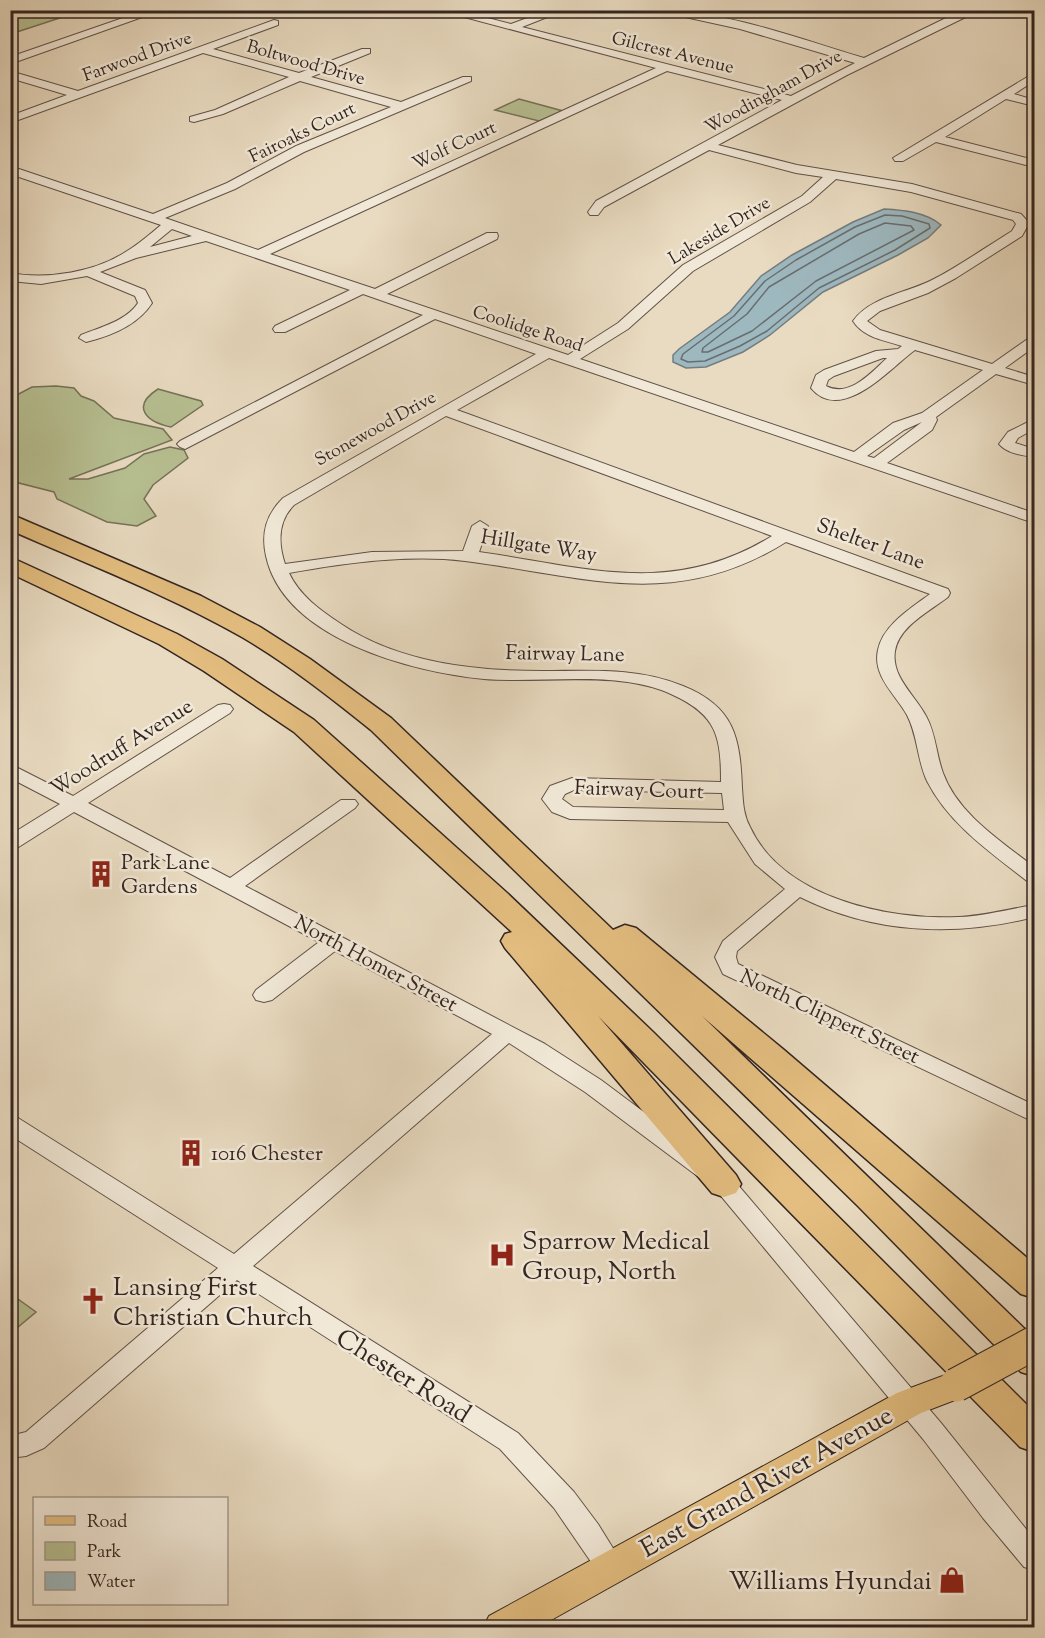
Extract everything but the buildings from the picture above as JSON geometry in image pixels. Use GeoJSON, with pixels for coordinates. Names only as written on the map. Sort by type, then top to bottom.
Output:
{"type":"FeatureCollection","features":[{"type":"Feature","properties":{"kind":"highway"},"geometry":{"type":"LineString","coordinates":[[10,521],[173,594],[249,632],[330,683],[381,724],[870,1197],[1035,1361]]}},
{"type":"Feature","properties":{"kind":"highway"},"geometry":{"type":"LineString","coordinates":[[10,564],[168,639],[213,665],[304,726],[495,899],[642,1040],[1035,1436]]}},
{"type":"Feature","properties":{"kind":"highway"},"geometry":{"type":"LineString","coordinates":[[304,726],[482,900],[724,1184]]}},
{"type":"Feature","properties":{"kind":"highway"},"geometry":{"type":"LineString","coordinates":[[466,804],[773,1058],[1035,1284]]}},
{"type":"Feature","properties":{"kind":"main road","name":"East Grand River Avenue"},"geometry":{"type":"LineString","coordinates":[[502,1628],[610,1566],[786,1473],[909,1403],[956,1384],[1035,1343]]}},
{"type":"Feature","properties":{"kind":"street"},"geometry":{"type":"LineString","coordinates":[[10,61],[157,10]]}},
{"type":"Feature","properties":{"kind":"street","name":"Gilcrest Avenue"},"geometry":{"type":"LineString","coordinates":[[443,10],[791,99]]}},
{"type":"Feature","properties":{"kind":"street"},"geometry":{"type":"LineString","coordinates":[[510,28],[560,10]]}},
{"type":"Feature","properties":{"kind":"street"},"geometry":{"type":"LineString","coordinates":[[658,10],[742,26],[865,62]]}},
{"type":"Feature","properties":{"kind":"street"},"geometry":{"type":"LineString","coordinates":[[919,10],[957,17]]}},
{"type":"Feature","properties":{"kind":"street","name":"Woodingham Drive"},"geometry":{"type":"LineString","coordinates":[[594,212],[600,204],[710,146],[741,125],[865,62],[975,10]]}},
{"type":"Feature","properties":{"kind":"street","name":"Farwood Drive"},"geometry":{"type":"LineString","coordinates":[[10,120],[274,23]]}},
{"type":"Feature","properties":{"kind":"street","name":"Boltwood Drive"},"geometry":{"type":"LineString","coordinates":[[202,50],[401,106]]}},
{"type":"Feature","properties":{"kind":"street"},"geometry":{"type":"LineString","coordinates":[[194,119],[219,112],[298,77],[366,51]]}},
{"type":"Feature","properties":{"kind":"street","name":"Wolf Court"},"geometry":{"type":"LineString","coordinates":[[258,255],[664,68]]}},
{"type":"Feature","properties":{"kind":"street"},"geometry":{"type":"LineString","coordinates":[[10,74],[78,95]]}},
{"type":"Feature","properties":{"kind":"street"},"geometry":{"type":"LineString","coordinates":[[899,158],[1035,76]]}},
{"type":"Feature","properties":{"kind":"street","name":"Fairoaks Court"},"geometry":{"type":"LineString","coordinates":[[153,219],[231,186],[308,145],[467,79]]}},
{"type":"Feature","properties":{"kind":"street"},"geometry":{"type":"LineString","coordinates":[[1004,95],[1035,103]]}},
{"type":"Feature","properties":{"kind":"street"},"geometry":{"type":"LineString","coordinates":[[935,138],[1035,164]]}},
{"type":"Feature","properties":{"kind":"street"},"geometry":{"type":"LineString","coordinates":[[710,146],[778,165],[935,193],[1013,215],[1023,223],[1017,233],[941,281],[877,308],[862,318],[862,324],[906,349],[1035,381]]}},
{"type":"Feature","properties":{"kind":"street","name":"Coolidge Road"},"geometry":{"type":"LineString","coordinates":[[10,170],[1035,518]]}},
{"type":"Feature","properties":{"kind":"street","name":"Lakeside Drive"},"geometry":{"type":"LineString","coordinates":[[569,360],[623,326],[688,268],[806,198],[832,176]]}},
{"type":"Feature","properties":{"kind":"street"},"geometry":{"type":"LineString","coordinates":[[131,255],[169,225]]}},
{"type":"Feature","properties":{"kind":"street"},"geometry":{"type":"LineString","coordinates":[[280,329],[492,236]]}},
{"type":"Feature","properties":{"kind":"street"},"geometry":{"type":"LineString","coordinates":[[10,277],[33,280],[88,272],[131,255],[205,237]]}},
{"type":"Feature","properties":{"kind":"street"},"geometry":{"type":"LineString","coordinates":[[86,338],[129,318],[139,312],[145,303],[140,293],[88,272]]}},
{"type":"Feature","properties":{"kind":"street"},"geometry":{"type":"LineString","coordinates":[[185,444],[433,315]]}},
{"type":"Feature","properties":{"kind":"street"},"geometry":{"type":"LineString","coordinates":[[856,457],[907,421],[926,417],[1035,340]]}},
{"type":"Feature","properties":{"kind":"street"},"geometry":{"type":"LineString","coordinates":[[906,349],[869,382],[852,392],[833,395],[818,388],[821,378],[837,370],[881,354],[906,349]]}},
{"type":"Feature","properties":{"kind":"street","name":"Stonewood Drive"},"geometry":{"type":"LineString","coordinates":[[279,570],[273,552],[272,530],[276,515],[281,508],[317,483],[548,353]]}},
{"type":"Feature","properties":{"kind":"street","name":"Shelter Lane"},"geometry":{"type":"LineString","coordinates":[[445,411],[942,593],[906,622],[890,640],[886,650],[888,670],[892,680],[918,717],[931,766],[950,802],[977,832],[1035,877]]}},
{"type":"Feature","properties":{"kind":"street"},"geometry":{"type":"LineString","coordinates":[[876,464],[927,427],[930,423],[926,417]]}},
{"type":"Feature","properties":{"kind":"street"},"geometry":{"type":"LineString","coordinates":[[1035,423],[1013,435],[1007,444],[1024,452],[1035,453]]}},
{"type":"Feature","properties":{"kind":"street"},"geometry":{"type":"LineString","coordinates":[[469,557],[480,526]]}},
{"type":"Feature","properties":{"kind":"street","name":"Hillgate Way"},"geometry":{"type":"LineString","coordinates":[[279,570],[374,556],[420,554],[469,557],[595,577],[648,579],[689,574],[731,564],[764,549],[784,536]]}},
{"type":"Feature","properties":{"kind":"street","name":"Fairway Lane"},"geometry":{"type":"LineString","coordinates":[[279,570],[288,587],[321,619],[356,640],[403,657],[449,668],[506,675],[633,676],[683,692],[706,707],[728,735],[733,760],[736,816],[748,843],[762,859],[798,888],[853,911],[910,923],[965,925],[1035,911]]}},
{"type":"Feature","properties":{"kind":"street","name":"Woodruff Avenue"},"geometry":{"type":"LineString","coordinates":[[10,844],[224,709]]}},
{"type":"Feature","properties":{"kind":"street","name":"North Homer Street"},"geometry":{"type":"LineString","coordinates":[[10,770],[537,1049],[594,1086],[724,1184],[909,1403],[1035,1558]]}},
{"type":"Feature","properties":{"kind":"street","name":"Fairway Court"},"geometry":{"type":"LineString","coordinates":[[733,788],[572,784],[557,790],[552,799],[562,810],[574,813],[736,816]]}},
{"type":"Feature","properties":{"kind":"street"},"geometry":{"type":"LineString","coordinates":[[231,887],[348,804]]}},
{"type":"Feature","properties":{"kind":"street","name":"North Clippert Street"},"geometry":{"type":"LineString","coordinates":[[798,888],[730,946],[725,952],[725,958],[730,969],[1035,1114]]}},
{"type":"Feature","properties":{"kind":"street"},"geometry":{"type":"LineString","coordinates":[[264,995],[334,941]]}},
{"type":"Feature","properties":{"kind":"street"},"geometry":{"type":"LineString","coordinates":[[10,1447],[26,1445],[35,1440],[507,1033]]}},
{"type":"Feature","properties":{"kind":"street","name":"Chester Road"},"geometry":{"type":"LineString","coordinates":[[10,1124],[508,1441],[531,1461],[577,1516],[592,1535],[610,1566]]}},
{"type":"Feature","properties":{"kind":"green space"},"geometry":{"type":"Polygon","coordinates":[[[10,11],[81,11],[14,33],[11,32],[10,11]]]}},
{"type":"Feature","properties":{"kind":"green space"},"geometry":{"type":"Polygon","coordinates":[[[519,99],[563,111],[539,121],[495,110],[519,99]]]}},
{"type":"Feature","properties":{"kind":"green space"},"geometry":{"type":"Polygon","coordinates":[[[32,387],[74,388],[81,396],[94,401],[114,418],[163,429],[172,440],[69,479],[88,479],[125,468],[144,454],[170,447],[184,450],[188,458],[153,485],[144,499],[156,516],[137,526],[107,522],[57,499],[54,492],[15,482],[11,473],[11,398],[32,387]]]}},
{"type":"Feature","properties":{"kind":"green space"},"geometry":{"type":"Polygon","coordinates":[[[158,389],[201,401],[203,405],[171,427],[162,425],[149,418],[143,408],[145,402],[158,389]]]}},
{"type":"Feature","properties":{"kind":"green space"},"geometry":{"type":"Polygon","coordinates":[[[11,1294],[36,1312],[11,1333],[11,1294]]]}},
{"type":"Feature","properties":{"kind":"water"},"geometry":{"type":"Polygon","coordinates":[[[884,209],[921,214],[941,225],[928,238],[823,292],[770,335],[743,352],[706,367],[686,368],[673,362],[673,355],[679,349],[730,312],[761,276],[792,255],[853,222],[884,209]]]}},
{"type":"Feature","properties":{"kind":"place","name":"Park Lane Gardens"},"geometry":{"type":"Point","coordinates":[101,874]}},
{"type":"Feature","properties":{"kind":"place","name":"1016 Chester"},"geometry":{"type":"Point","coordinates":[191,1153]}},
{"type":"Feature","properties":{"kind":"place","name":"Sparrow Medical Group, North"},"geometry":{"type":"Point","coordinates":[502,1255]}},
{"type":"Feature","properties":{"kind":"place","name":"Lansing First Christian Church"},"geometry":{"type":"Point","coordinates":[93,1301]}},
{"type":"Feature","properties":{"kind":"place","name":"Williams Hyundai"},"geometry":{"type":"Point","coordinates":[952,1580]}}]}
